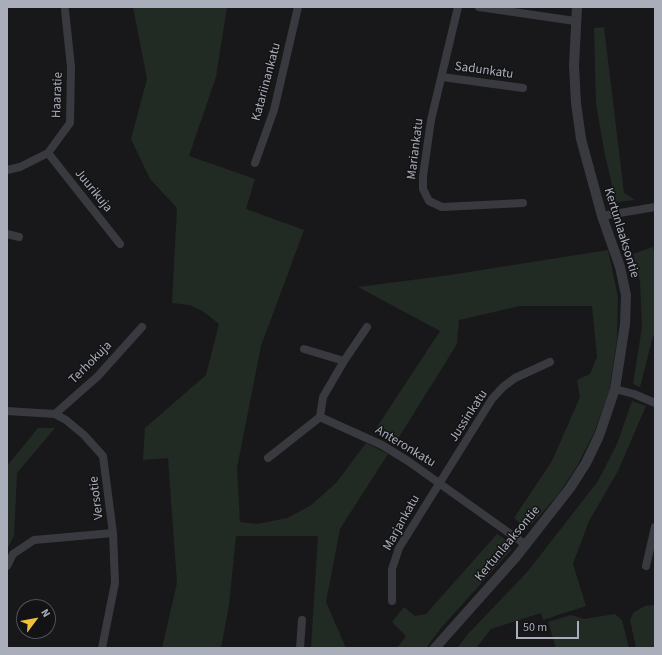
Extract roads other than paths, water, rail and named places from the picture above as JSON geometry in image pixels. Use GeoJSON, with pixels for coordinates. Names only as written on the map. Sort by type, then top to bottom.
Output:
{"type":"FeatureCollection","features":[{"type":"Feature","properties":{"kind":"street","name":"Katariinankatu"},"geometry":{"type":"LineString","coordinates":[[255,163],[274,110],[298,7]]}},
{"type":"Feature","properties":{"kind":"street","name":"Mariankatu"},"geometry":{"type":"LineString","coordinates":[[458,7],[431,120],[423,176],[423,189],[429,201],[442,207],[523,203]]}},
{"type":"Feature","properties":{"kind":"street"},"geometry":{"type":"LineString","coordinates":[[479,7],[575,21]]}},
{"type":"Feature","properties":{"kind":"street","name":"Kertunlaaksontie"},"geometry":{"type":"LineString","coordinates":[[435,648],[526,545],[570,488],[586,463],[599,436],[616,389],[625,324],[626,295],[620,267],[602,216],[581,139],[576,103],[574,66],[575,21],[577,7]]}},
{"type":"Feature","properties":{"kind":"street","name":"Haaratie"},"geometry":{"type":"LineString","coordinates":[[7,170],[20,167],[48,154],[70,123],[71,67],[65,10]]}},
{"type":"Feature","properties":{"kind":"street","name":"Sadunkatu"},"geometry":{"type":"LineString","coordinates":[[442,77],[523,88]]}},
{"type":"Feature","properties":{"kind":"street","name":"Juurikuja"},"geometry":{"type":"LineString","coordinates":[[48,154],[120,244]]}},
{"type":"Feature","properties":{"kind":"street"},"geometry":{"type":"LineString","coordinates":[[602,216],[655,207]]}},
{"type":"Feature","properties":{"kind":"street"},"geometry":{"type":"LineString","coordinates":[[7,234],[19,236]]}},
{"type":"Feature","properties":{"kind":"street"},"geometry":{"type":"LineString","coordinates":[[268,458],[320,417],[323,397],[344,361],[367,327]]}},
{"type":"Feature","properties":{"kind":"street","name":"Terhokuja"},"geometry":{"type":"LineString","coordinates":[[55,414],[98,376],[142,328]]}},
{"type":"Feature","properties":{"kind":"street"},"geometry":{"type":"LineString","coordinates":[[304,349],[344,361]]}},
{"type":"Feature","properties":{"kind":"street","name":"Jussinkatu"},"geometry":{"type":"LineString","coordinates":[[439,483],[492,399],[503,387],[515,378],[550,362]]}},
{"type":"Feature","properties":{"kind":"street"},"geometry":{"type":"LineString","coordinates":[[616,389],[634,394],[655,403]]}},
{"type":"Feature","properties":{"kind":"street","name":"Versotie"},"geometry":{"type":"LineString","coordinates":[[7,411],[55,414],[66,420],[84,435],[103,456],[113,533],[115,583],[102,648]]}},
{"type":"Feature","properties":{"kind":"street","name":"Anteronkatu"},"geometry":{"type":"LineString","coordinates":[[320,417],[382,445],[439,483],[526,545]]}},
{"type":"Feature","properties":{"kind":"street","name":"Marjankatu"},"geometry":{"type":"LineString","coordinates":[[392,601],[392,569],[399,548],[439,483]]}},
{"type":"Feature","properties":{"kind":"street"},"geometry":{"type":"LineString","coordinates":[[646,566],[655,527]]}},
{"type":"Feature","properties":{"kind":"street"},"geometry":{"type":"LineString","coordinates":[[7,566],[13,554],[34,540],[113,533]]}},
{"type":"Feature","properties":{"kind":"street"},"geometry":{"type":"LineString","coordinates":[[300,648],[302,620]]}}]}
